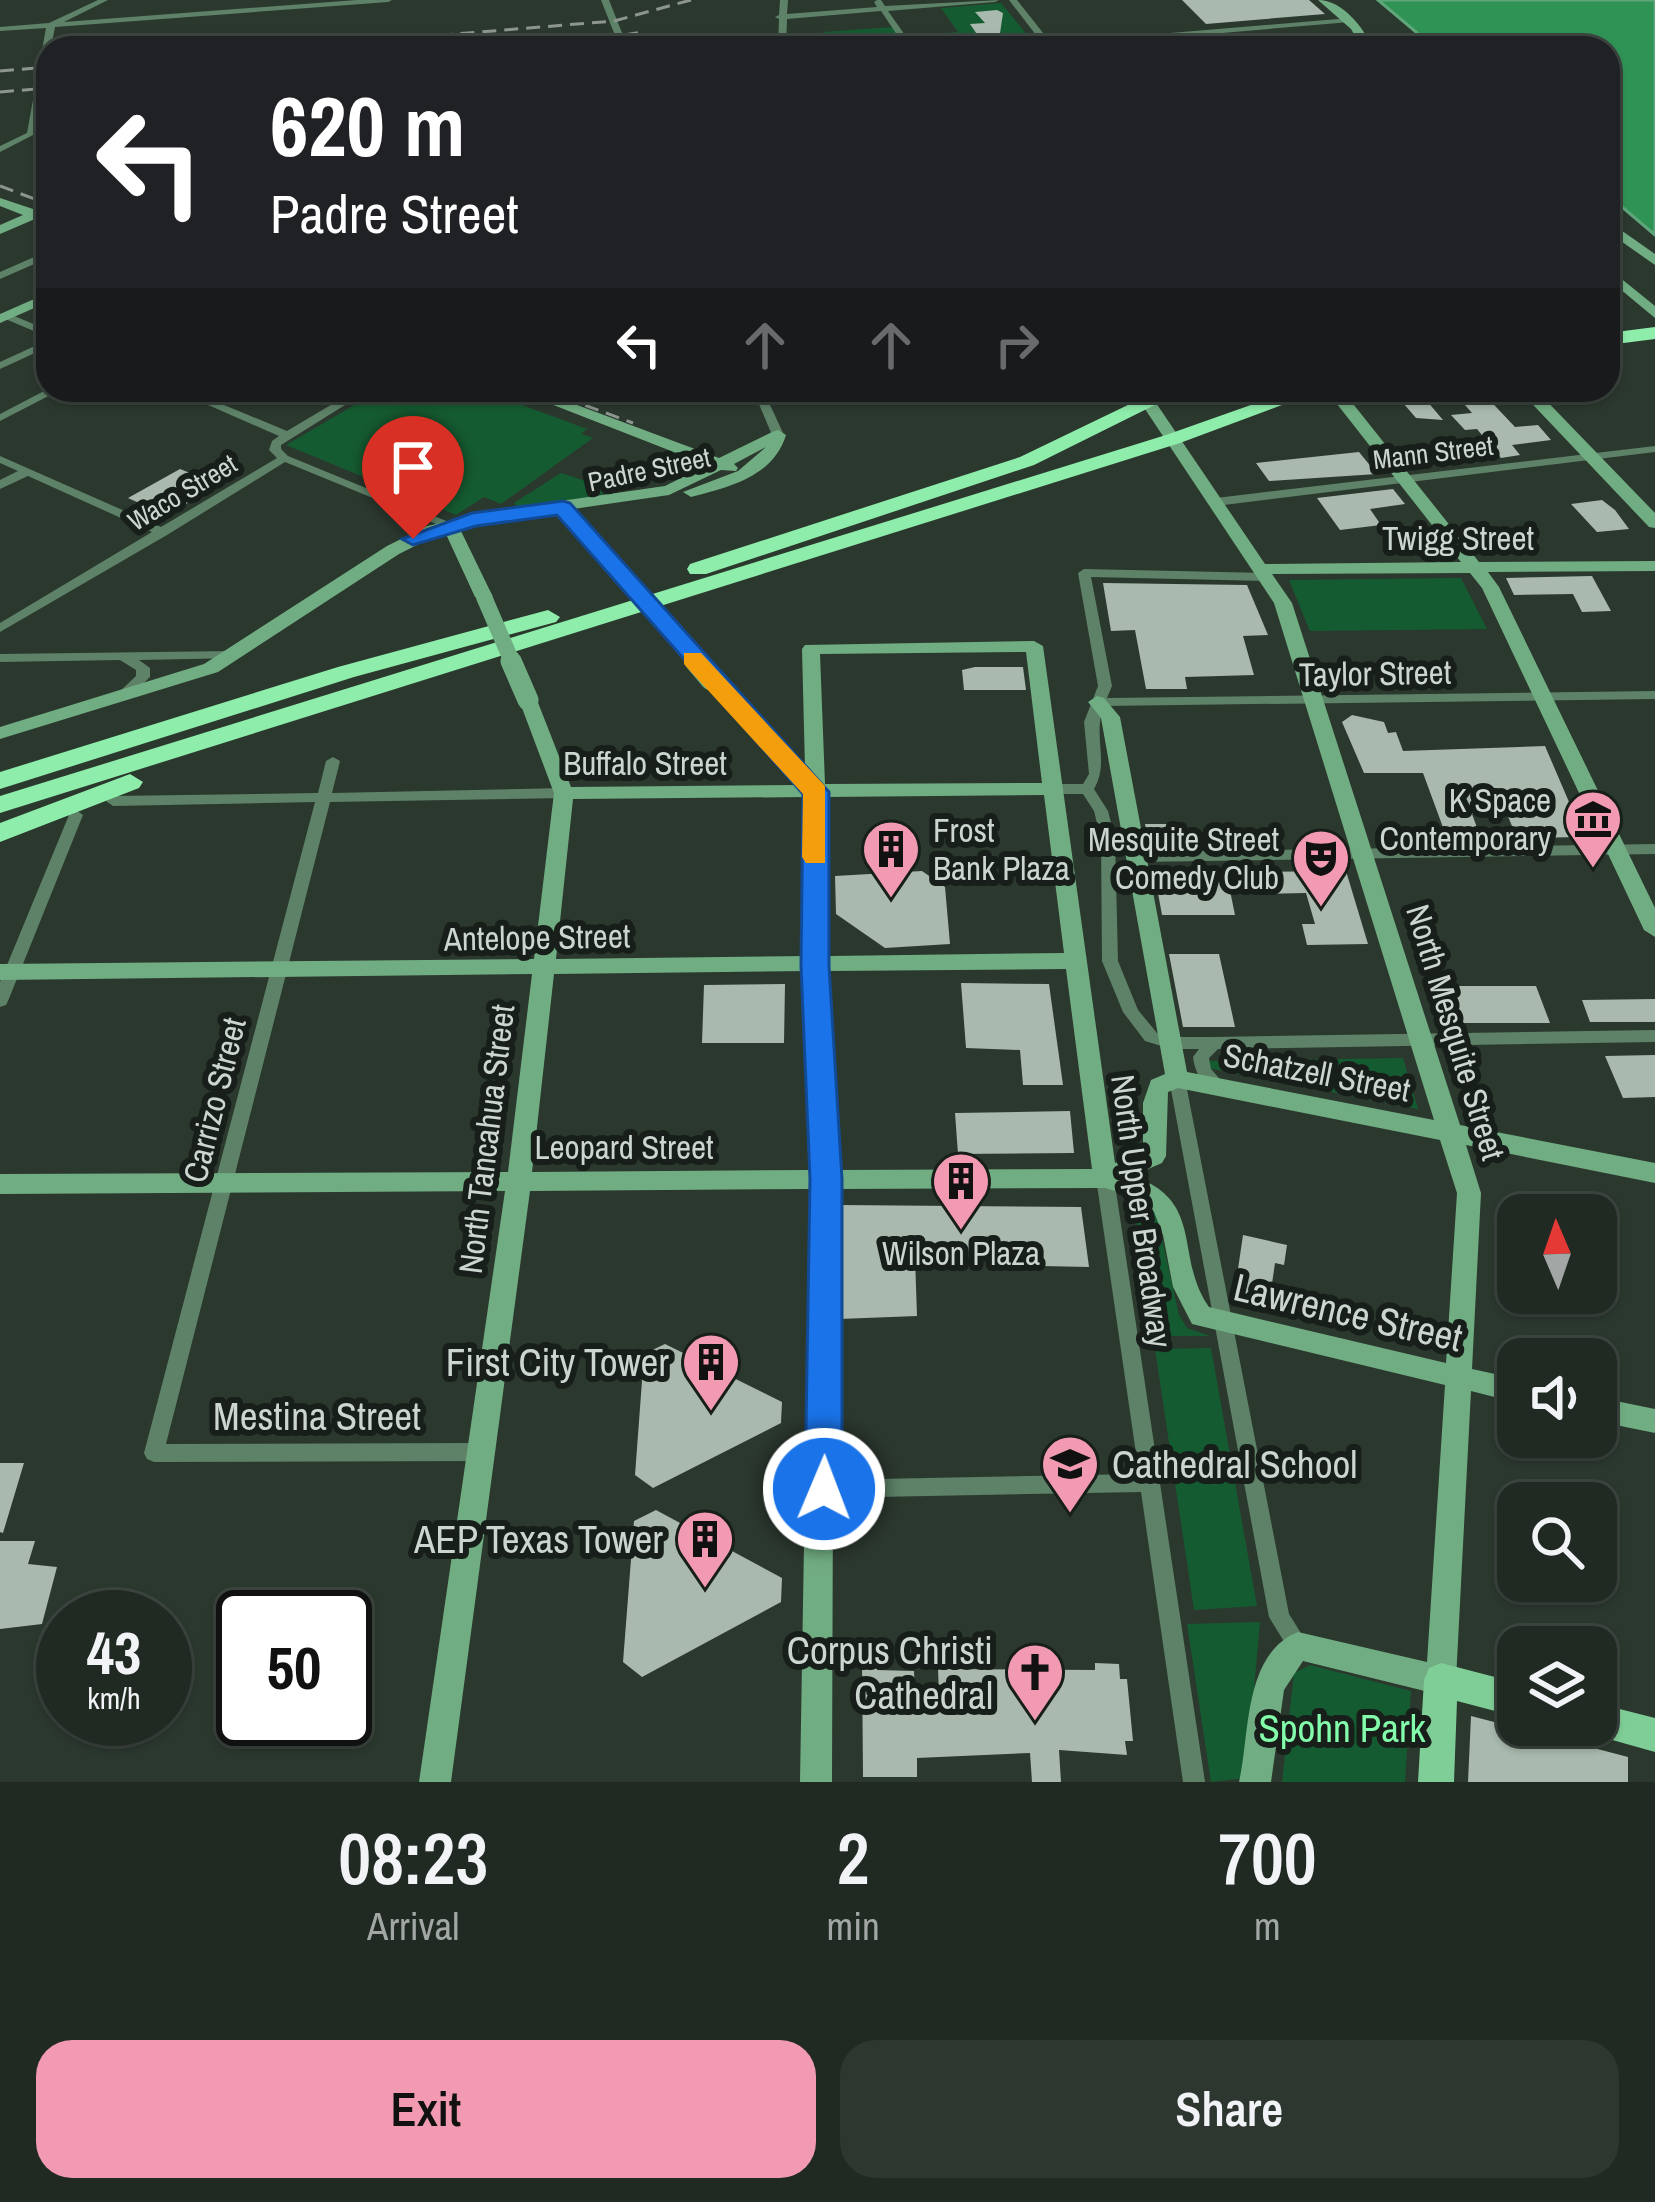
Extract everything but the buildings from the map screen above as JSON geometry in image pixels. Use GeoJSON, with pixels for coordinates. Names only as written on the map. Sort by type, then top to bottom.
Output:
{"type":"FeatureCollection","features":[{"type":"Feature","properties":{"kind":"highway"},"geometry":{"type":"LineString","coordinates":[[1620,320],[1655,316]]}},
{"type":"Feature","properties":{"kind":"highway"},"geometry":{"type":"LineString","coordinates":[[1620,338],[1650,335]]}},
{"type":"Feature","properties":{"kind":"highway"},"geometry":{"type":"LineString","coordinates":[[0,761],[550,616],[1027,461],[1142,402]]}},
{"type":"Feature","properties":{"kind":"highway"},"geometry":{"type":"LineString","coordinates":[[0,805],[1173,439],[1278,402]]}},
{"type":"Feature","properties":{"kind":"highway"},"geometry":{"type":"LineString","coordinates":[[0,781],[346,672]]}},
{"type":"Feature","properties":{"kind":"highway"},"geometry":{"type":"LineString","coordinates":[[0,833],[379,687]]}},
{"type":"Feature","properties":{"kind":"main road"},"geometry":{"type":"LineString","coordinates":[[1323,0],[1350,20],[1360,36]]}},
{"type":"Feature","properties":{"kind":"main road"},"geometry":{"type":"LineString","coordinates":[[1350,20],[1352,1]]}},
{"type":"Feature","properties":{"kind":"main road"},"geometry":{"type":"LineString","coordinates":[[0,202],[36,215]]}},
{"type":"Feature","properties":{"kind":"main road"},"geometry":{"type":"LineString","coordinates":[[0,230],[36,219]]}},
{"type":"Feature","properties":{"kind":"main road"},"geometry":{"type":"LineString","coordinates":[[1620,234],[1652,259]]}},
{"type":"Feature","properties":{"kind":"main road"},"geometry":{"type":"LineString","coordinates":[[1620,261],[1652,259]]}},
{"type":"Feature","properties":{"kind":"main road"},"geometry":{"type":"LineString","coordinates":[[1620,283],[1655,316]]}},
{"type":"Feature","properties":{"kind":"main road"},"geometry":{"type":"LineString","coordinates":[[4,318],[36,303]]}},
{"type":"Feature","properties":{"kind":"main road"},"geometry":{"type":"LineString","coordinates":[[555,402],[741,474]]}},
{"type":"Feature","properties":{"kind":"main road","name":"North Mesquite Street"},"geometry":{"type":"LineString","coordinates":[[1157,402],[1173,439],[1283,603],[1469,1193],[1441,1680]]}},
{"type":"Feature","properties":{"kind":"main road"},"geometry":{"type":"LineString","coordinates":[[1343,402],[1476,568],[1655,930]]}},
{"type":"Feature","properties":{"kind":"main road"},"geometry":{"type":"LineString","coordinates":[[1538,402],[1655,523]]}},
{"type":"Feature","properties":{"kind":"main road","name":"Padre Street"},"geometry":{"type":"LineString","coordinates":[[0,733],[211,668],[413,539],[669,490],[778,435]]}},
{"type":"Feature","properties":{"kind":"main road","name":"Padre Street"},"geometry":{"type":"LineString","coordinates":[[565,510],[664,499],[741,474],[770,456],[778,435]]}},
{"type":"Feature","properties":{"kind":"main road"},"geometry":{"type":"LineString","coordinates":[[565,510],[711,680],[816,792],[815,966],[826,1179],[816,1782]]}},
{"type":"Feature","properties":{"kind":"main road","name":"North Tancahua Street"},"geometry":{"type":"LineString","coordinates":[[435,1782],[519,1180],[564,793],[455,531]]}},
{"type":"Feature","properties":{"kind":"main road","name":"Twigg Street"},"geometry":{"type":"LineString","coordinates":[[1264,573],[1655,566]]}},
{"type":"Feature","properties":{"kind":"main road","name":"North Upper Broadway"},"geometry":{"type":"LineString","coordinates":[[816,792],[812,649],[1034,646],[1105,1178]]}},
{"type":"Feature","properties":{"kind":"main road"},"geometry":{"type":"LineString","coordinates":[[1097,702],[1110,717],[1177,1079],[1159,1086],[1152,1101],[1159,1134],[1154,1156],[1105,1178]]}},
{"type":"Feature","properties":{"kind":"main road","name":"Buffalo Street"},"geometry":{"type":"LineString","coordinates":[[564,793],[1052,789]]}},
{"type":"Feature","properties":{"kind":"main road","name":"Antelope Street"},"geometry":{"type":"LineString","coordinates":[[6,972],[1074,962]]}},
{"type":"Feature","properties":{"kind":"main road","name":"Schatzell Street"},"geometry":{"type":"LineString","coordinates":[[1177,1079],[1655,1173]]}},
{"type":"Feature","properties":{"kind":"main road","name":"Leopard Street"},"geometry":{"type":"LineString","coordinates":[[0,1184],[1105,1178]]}},
{"type":"Feature","properties":{"kind":"main road","name":"Lawrence Street"},"geometry":{"type":"LineString","coordinates":[[1105,1178],[1148,1192],[1166,1206],[1189,1303],[1201,1316],[1497,1387]]}},
{"type":"Feature","properties":{"kind":"main road"},"geometry":{"type":"LineString","coordinates":[[1617,1413],[1655,1421]]}},
{"type":"Feature","properties":{"kind":"main road"},"geometry":{"type":"LineString","coordinates":[[1255,1782],[1271,1677],[1282,1658],[1298,1646],[1497,1695]]}},
{"type":"Feature","properties":{"kind":"main road"},"geometry":{"type":"LineString","coordinates":[[1436,1782],[1441,1680]]}},
{"type":"Feature","properties":{"kind":"main road"},"geometry":{"type":"LineString","coordinates":[[1617,1725],[1655,1735]]}},
{"type":"Feature","properties":{"kind":"street"},"geometry":{"type":"LineString","coordinates":[[51,25],[104,0]]}},
{"type":"Feature","properties":{"kind":"street"},"geometry":{"type":"LineString","coordinates":[[0,29],[388,0]]}},
{"type":"Feature","properties":{"kind":"street"},"geometry":{"type":"LineString","coordinates":[[605,0],[619,36]]}},
{"type":"Feature","properties":{"kind":"street"},"geometry":{"type":"LineString","coordinates":[[781,36],[784,0]]}},
{"type":"Feature","properties":{"kind":"street"},"geometry":{"type":"LineString","coordinates":[[779,17],[880,4],[995,0]]}},
{"type":"Feature","properties":{"kind":"street"},"geometry":{"type":"LineString","coordinates":[[1013,0],[1041,36]]}},
{"type":"Feature","properties":{"kind":"street"},"geometry":{"type":"LineString","coordinates":[[880,4],[902,36]]}},
{"type":"Feature","properties":{"kind":"street"},"geometry":{"type":"LineString","coordinates":[[1161,36],[1350,20]]}},
{"type":"Feature","properties":{"kind":"street"},"geometry":{"type":"LineString","coordinates":[[49,36],[51,25]]}},
{"type":"Feature","properties":{"kind":"street"},"geometry":{"type":"LineString","coordinates":[[31,134],[36,107]]}},
{"type":"Feature","properties":{"kind":"street"},"geometry":{"type":"LineString","coordinates":[[0,149],[36,133]]}},
{"type":"Feature","properties":{"kind":"street"},"geometry":{"type":"LineString","coordinates":[[0,275],[36,259]]}},
{"type":"Feature","properties":{"kind":"street"},"geometry":{"type":"LineString","coordinates":[[4,318],[36,333]]}},
{"type":"Feature","properties":{"kind":"street"},"geometry":{"type":"LineString","coordinates":[[0,366],[36,345]]}},
{"type":"Feature","properties":{"kind":"street"},"geometry":{"type":"LineString","coordinates":[[0,418],[36,400]]}},
{"type":"Feature","properties":{"kind":"street"},"geometry":{"type":"LineString","coordinates":[[208,402],[286,435],[343,402]]}},
{"type":"Feature","properties":{"kind":"street"},"geometry":{"type":"LineString","coordinates":[[763,402],[778,435]]}},
{"type":"Feature","properties":{"kind":"street","name":"Waco Street"},"geometry":{"type":"LineString","coordinates":[[0,628],[284,458],[274,450],[286,435]]}},
{"type":"Feature","properties":{"kind":"street","name":"Mann Street"},"geometry":{"type":"LineString","coordinates":[[1216,502],[1655,449]]}},
{"type":"Feature","properties":{"kind":"street"},"geometry":{"type":"LineString","coordinates":[[284,458],[455,531]]}},
{"type":"Feature","properties":{"kind":"street"},"geometry":{"type":"LineString","coordinates":[[0,460],[163,532]]}},
{"type":"Feature","properties":{"kind":"street"},"geometry":{"type":"LineString","coordinates":[[0,485],[26,472]]}},
{"type":"Feature","properties":{"kind":"street","name":"Twigg Street"},"geometry":{"type":"LineString","coordinates":[[1097,702],[1105,686],[1084,573],[1264,573]]}},
{"type":"Feature","properties":{"kind":"street"},"geometry":{"type":"LineString","coordinates":[[0,658],[234,655]]}},
{"type":"Feature","properties":{"kind":"street"},"geometry":{"type":"LineString","coordinates":[[117,656],[143,668],[143,677],[120,698]]}},
{"type":"Feature","properties":{"kind":"street","name":"Taylor Street"},"geometry":{"type":"LineString","coordinates":[[1097,702],[1655,695]]}},
{"type":"Feature","properties":{"kind":"street"},"geometry":{"type":"LineString","coordinates":[[1097,702],[1091,722],[1096,774],[1087,789],[1101,811],[1108,839],[1110,962],[1140,1028],[1171,1043],[1655,1036]]}},
{"type":"Feature","properties":{"kind":"street","name":"Carrizo Street"},"geometry":{"type":"LineString","coordinates":[[154,1453],[220,1213],[220,1183],[333,761]]}},
{"type":"Feature","properties":{"kind":"street","name":"Buffalo Street"},"geometry":{"type":"LineString","coordinates":[[1052,789],[1087,789]]}},
{"type":"Feature","properties":{"kind":"street","name":"Buffalo Street"},"geometry":{"type":"LineString","coordinates":[[113,801],[564,793]]}},
{"type":"Feature","properties":{"kind":"street"},"geometry":{"type":"LineString","coordinates":[[0,1001],[6,972],[76,815]]}},
{"type":"Feature","properties":{"kind":"street"},"geometry":{"type":"LineString","coordinates":[[1138,857],[1655,849]]}},
{"type":"Feature","properties":{"kind":"street"},"geometry":{"type":"LineString","coordinates":[[1074,962],[1110,962]]}},
{"type":"Feature","properties":{"kind":"street"},"geometry":{"type":"LineString","coordinates":[[1214,1043],[1201,1058],[1203,1071],[1218,1086]]}},
{"type":"Feature","properties":{"kind":"street"},"geometry":{"type":"LineString","coordinates":[[1177,1079],[1279,1617],[1298,1646]]}},
{"type":"Feature","properties":{"kind":"street","name":"North Upper Broadway"},"geometry":{"type":"LineString","coordinates":[[1105,1178],[1146,1483],[1156,1508],[1170,1595],[1194,1782]]}},
{"type":"Feature","properties":{"kind":"street","name":"Mestina Street"},"geometry":{"type":"LineString","coordinates":[[154,1453],[480,1452]]}},
{"type":"Feature","properties":{"kind":"street"},"geometry":{"type":"LineString","coordinates":[[824,1489],[1146,1483]]}},
{"type":"Feature","properties":{"kind":"green space"},"geometry":{"type":"Polygon","coordinates":[[[1001,3],[1028,36],[912,36],[958,32],[941,8],[1001,3]]]}},
{"type":"Feature","properties":{"kind":"green space"},"geometry":{"type":"Polygon","coordinates":[[[894,27],[900,36],[825,36],[823,32],[894,27]]]}},
{"type":"Feature","properties":{"kind":"green space"},"geometry":{"type":"Polygon","coordinates":[[[359,402],[514,402],[587,429],[581,434],[593,438],[501,504],[484,497],[456,515],[286,445],[359,402]]]}},
{"type":"Feature","properties":{"kind":"green space"},"geometry":{"type":"Polygon","coordinates":[[[561,473],[604,487],[602,495],[518,508],[514,503],[561,473]]]}},
{"type":"Feature","properties":{"kind":"green space"},"geometry":{"type":"Polygon","coordinates":[[[1461,578],[1487,629],[1310,631],[1289,580],[1461,578]]]}},
{"type":"Feature","properties":{"kind":"green space"},"geometry":{"type":"Polygon","coordinates":[[[1403,1058],[1418,1109],[1208,1068],[1207,1061],[1403,1058]]]}},
{"type":"Feature","properties":{"kind":"green space"},"geometry":{"type":"Polygon","coordinates":[[[1133,1201],[1146,1202],[1156,1212],[1179,1315],[1187,1328],[1210,1336],[1155,1336],[1133,1201]]]}},
{"type":"Feature","properties":{"kind":"green space"},"geometry":{"type":"Polygon","coordinates":[[[1211,1348],[1257,1606],[1194,1610],[1155,1349],[1211,1348]]]}},
{"type":"Feature","properties":{"kind":"green space"},"geometry":{"type":"Polygon","coordinates":[[[1260,1622],[1246,1778],[1211,1782],[1187,1624],[1260,1622]]]}},
{"type":"Feature","properties":{"kind":"green space","name":"Spohn Park"},"geometry":{"type":"Polygon","coordinates":[[[1310,1665],[1411,1691],[1405,1782],[1282,1782],[1294,1673],[1310,1665]]]}},
{"type":"Feature","properties":{"kind":"shaded area"},"geometry":{"type":"Polygon","coordinates":[[[1378,0],[1655,0],[1655,235],[1620,205],[1620,36],[1421,36],[1378,0]]]}},
{"type":"Feature","properties":{"kind":"railway"},"geometry":{"type":"LineString","coordinates":[[431,36],[614,21],[691,0]]}},
{"type":"Feature","properties":{"kind":"railway"},"geometry":{"type":"LineString","coordinates":[[616,36],[643,32]]}},
{"type":"Feature","properties":{"kind":"railway"},"geometry":{"type":"LineString","coordinates":[[0,71],[36,68]]}},
{"type":"Feature","properties":{"kind":"railway"},"geometry":{"type":"LineString","coordinates":[[0,92],[36,89]]}},
{"type":"Feature","properties":{"kind":"railway"},"geometry":{"type":"LineString","coordinates":[[0,186],[36,200]]}},
{"type":"Feature","properties":{"kind":"railway"},"geometry":{"type":"LineString","coordinates":[[576,402],[633,423]]}},
{"type":"Feature","properties":{"kind":"slow traffic"},"geometry":{"type":"LineString","coordinates":[[693,658],[816,792],[816,857]]}},
{"type":"Feature","properties":{"kind":"place","name":"K Space Contemporary"},"geometry":{"type":"Point","coordinates":[1593,870]}},
{"type":"Feature","properties":{"kind":"place","name":"Frost Bank Plaza"},"geometry":{"type":"Point","coordinates":[891,900]}},
{"type":"Feature","properties":{"kind":"place","name":"Mesquite Street Comedy Club"},"geometry":{"type":"Point","coordinates":[1321,909]}},
{"type":"Feature","properties":{"kind":"place","name":"Wilson Plaza"},"geometry":{"type":"Point","coordinates":[961,1232]}},
{"type":"Feature","properties":{"kind":"place","name":"First City Tower"},"geometry":{"type":"Point","coordinates":[711,1413]}},
{"type":"Feature","properties":{"kind":"place","name":"Cathedral School"},"geometry":{"type":"Point","coordinates":[1070,1515]}},
{"type":"Feature","properties":{"kind":"place","name":"AEP Texas Tower"},"geometry":{"type":"Point","coordinates":[705,1590]}},
{"type":"Feature","properties":{"kind":"place","name":"Corpus Christi Cathedral"},"geometry":{"type":"Point","coordinates":[1035,1723]}},
{"type":"Feature","properties":{"kind":"route"},"geometry":{"type":"LineString","coordinates":[[413,539],[491,516],[563,508],[711,680],[816,792],[815,966],[826,1179],[824,1489]]}}]}
